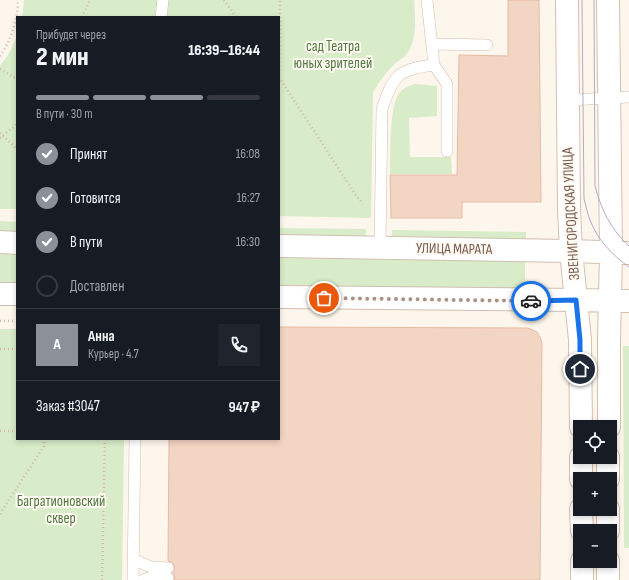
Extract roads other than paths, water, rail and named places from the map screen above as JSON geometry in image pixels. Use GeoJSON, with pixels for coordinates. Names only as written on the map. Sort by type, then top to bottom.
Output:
{"type":"FeatureCollection","features":[{"type":"Feature","properties":{"kind":"street","name":"ЗВЕНИГОРОДСКАЯ УЛИЦА"},"geometry":{"type":"LineString","coordinates":[[567,0],[569,209],[571,251],[580,340],[581,420]]}},
{"type":"Feature","properties":{"kind":"street"},"geometry":{"type":"LineString","coordinates":[[608,0],[619,97],[620,252],[619,301],[609,420]]}},
{"type":"Feature","properties":{"kind":"street"},"geometry":{"type":"LineString","coordinates":[[0,242],[16,243]]}},
{"type":"Feature","properties":{"kind":"street","name":"УЛИЦА МАРАТА"},"geometry":{"type":"LineString","coordinates":[[280,246],[620,252]]}},
{"type":"Feature","properties":{"kind":"street"},"geometry":{"type":"LineString","coordinates":[[0,294],[16,294]]}},
{"type":"Feature","properties":{"kind":"street"},"geometry":{"type":"LineString","coordinates":[[280,297],[619,301]]}},
{"type":"Feature","properties":{"kind":"street"},"geometry":{"type":"LineString","coordinates":[[582,568],[582,580]]}},
{"type":"Feature","properties":{"kind":"street"},"geometry":{"type":"LineString","coordinates":[[608,568],[608,580]]}},
{"type":"Feature","properties":{"kind":"lane"},"geometry":{"type":"LineString","coordinates":[[161,16],[163,0]]}},
{"type":"Feature","properties":{"kind":"lane"},"geometry":{"type":"LineString","coordinates":[[427,0],[434,65],[447,84],[448,151]]}},
{"type":"Feature","properties":{"kind":"lane"},"geometry":{"type":"LineString","coordinates":[[432,44],[487,45]]}},
{"type":"Feature","properties":{"kind":"lane"},"geometry":{"type":"LineString","coordinates":[[380,248],[382,109],[388,88],[401,73],[418,67],[434,65]]}},
{"type":"Feature","properties":{"kind":"lane"},"geometry":{"type":"LineString","coordinates":[[568,100],[619,97]]}},
{"type":"Feature","properties":{"kind":"lane"},"geometry":{"type":"LineString","coordinates":[[133,580],[135,440]]}},
{"type":"Feature","properties":{"kind":"lane"},"geometry":{"type":"LineString","coordinates":[[133,559],[168,573],[152,576],[142,580]]}},
{"type":"Feature","properties":{"kind":"tram line"},"geometry":{"type":"LineString","coordinates":[[582,0],[584,199],[589,217],[597,234],[611,252],[629,267]]}},
{"type":"Feature","properties":{"kind":"tram line"},"geometry":{"type":"LineString","coordinates":[[594,0],[595,186],[600,203],[608,219],[617,233],[629,246]]}},
{"type":"Feature","properties":{"kind":"park label","name":"сад Театра юных зрителей"},"geometry":{"type":"Point","coordinates":[333,54]}},
{"type":"Feature","properties":{"kind":"park label","name":"Багратионовский сквер"},"geometry":{"type":"Point","coordinates":[61,510]}}]}
